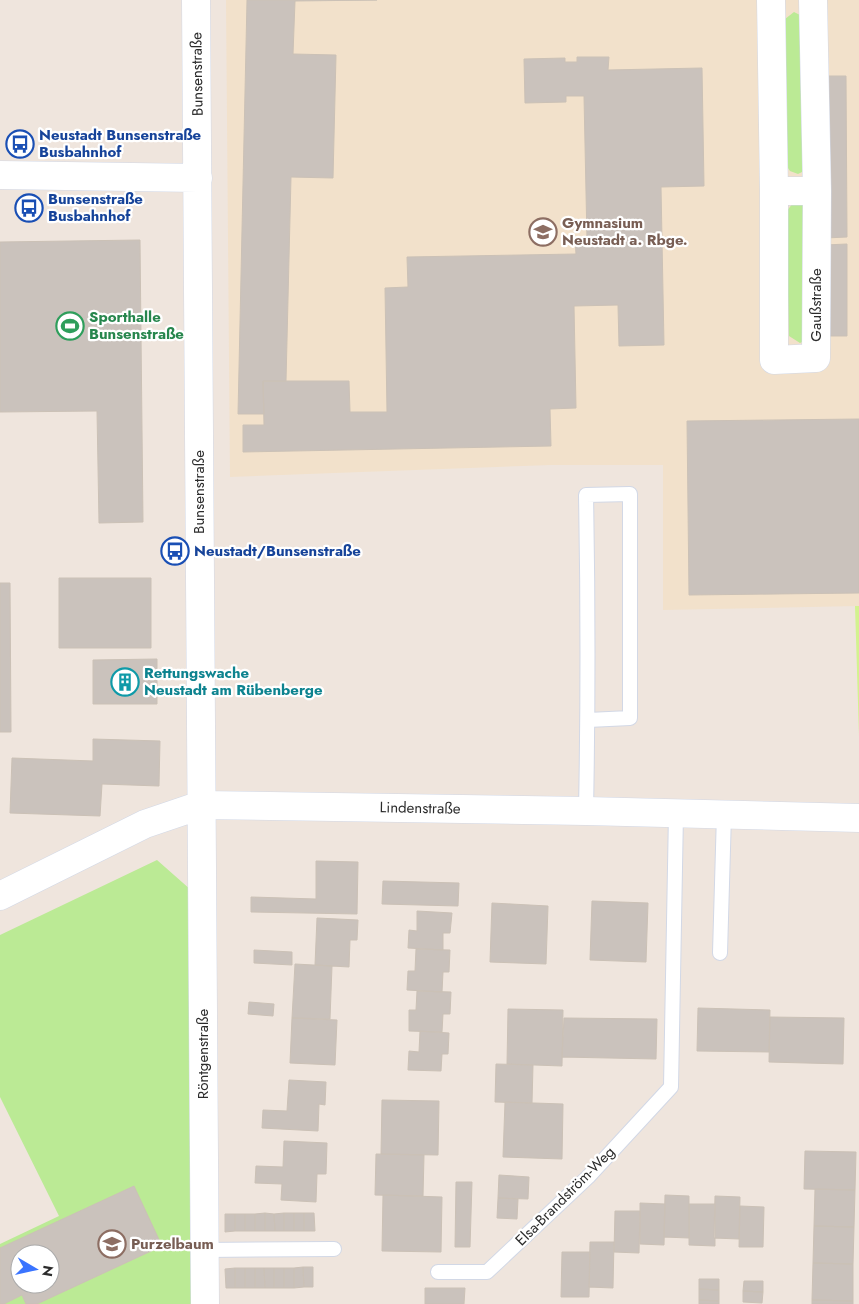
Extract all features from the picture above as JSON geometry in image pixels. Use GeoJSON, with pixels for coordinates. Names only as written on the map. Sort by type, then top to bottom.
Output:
{"type":"FeatureCollection","features":[{"type":"Feature","properties":{"kind":"street","name":"Bunsenstraße"},"geometry":{"type":"LineString","coordinates":[[196,0],[202,805]]}},
{"type":"Feature","properties":{"kind":"street","name":"Gaußstraße"},"geometry":{"type":"LineString","coordinates":[[771,0],[774,360],[816,358],[817,191],[813,0]]}},
{"type":"Feature","properties":{"kind":"street"},"geometry":{"type":"LineString","coordinates":[[0,175],[198,178]]}},
{"type":"Feature","properties":{"kind":"street"},"geometry":{"type":"LineString","coordinates":[[774,190],[817,191]]}},
{"type":"Feature","properties":{"kind":"street","name":"Lindenstraße"},"geometry":{"type":"LineString","coordinates":[[0,896],[145,824],[202,805],[586,811],[859,818]]}},
{"type":"Feature","properties":{"kind":"street","name":"Röntgenstraße"},"geometry":{"type":"LineString","coordinates":[[202,805],[205,1304]]}},
{"type":"Feature","properties":{"kind":"lane"},"geometry":{"type":"LineString","coordinates":[[586,811],[588,580],[586,494],[630,494],[630,718],[588,720]]}},
{"type":"Feature","properties":{"kind":"lane","name":"Elsa-Brandström-Weg"},"geometry":{"type":"LineString","coordinates":[[438,1272],[487,1272],[588,1177],[671,1087],[676,813]]}},
{"type":"Feature","properties":{"kind":"lane"},"geometry":{"type":"LineString","coordinates":[[720,953],[724,814]]}},
{"type":"Feature","properties":{"kind":"lane"},"geometry":{"type":"LineString","coordinates":[[205,1250],[334,1249]]}},
{"type":"Feature","properties":{"kind":"shaded area","name":"Gymnasium Neustadt a. Rbge."},"geometry":{"type":"Polygon","coordinates":[[[226,0],[859,0],[859,606],[663,610],[663,465],[551,465],[230,477],[226,0]]]}},
{"type":"Feature","properties":{"kind":"green space"},"geometry":{"type":"Polygon","coordinates":[[[794,12],[800,15],[804,171],[798,174],[790,171],[786,165],[785,19],[794,12]]]}},
{"type":"Feature","properties":{"kind":"green space"},"geometry":{"type":"Polygon","coordinates":[[[793,203],[803,204],[806,208],[804,341],[800,343],[789,336],[786,212],[793,203]]]}},
{"type":"Feature","properties":{"kind":"green space"},"geometry":{"type":"Polygon","coordinates":[[[855,606],[859,606],[859,736],[855,606]]]}},
{"type":"Feature","properties":{"kind":"green space"},"geometry":{"type":"Polygon","coordinates":[[[157,860],[191,890],[191,1304],[0,1304],[0,1244],[59,1216],[0,1097],[0,935],[157,860]]]}},
{"type":"Feature","properties":{"kind":"building"},"geometry":{"type":"Polygon","coordinates":[[[247,0],[377,0],[295,1],[293,54],[336,55],[333,178],[291,177],[286,381],[263,381],[264,414],[238,414],[247,0]]]}},
{"type":"Feature","properties":{"kind":"building"},"geometry":{"type":"Polygon","coordinates":[[[577,57],[609,57],[608,70],[702,68],[704,186],[661,187],[664,345],[619,346],[618,305],[574,306],[576,408],[550,409],[551,446],[243,452],[243,425],[264,425],[263,381],[349,381],[350,412],[387,412],[385,288],[408,287],[407,257],[576,254],[575,240],[587,240],[584,96],[566,96],[566,102],[525,103],[524,59],[565,58],[565,62],[577,62],[577,57]]]}},
{"type":"Feature","properties":{"kind":"building"},"geometry":{"type":"Polygon","coordinates":[[[824,76],[846,76],[847,237],[825,238],[824,76]]]}},
{"type":"Feature","properties":{"kind":"building","name":"Sporthalle Bunsenstraße"},"geometry":{"type":"Polygon","coordinates":[[[140,240],[143,522],[99,523],[97,411],[0,412],[0,242],[140,240]]]}},
{"type":"Feature","properties":{"kind":"building"},"geometry":{"type":"Polygon","coordinates":[[[847,244],[847,336],[825,336],[825,245],[847,244]]]}},
{"type":"Feature","properties":{"kind":"building"},"geometry":{"type":"Polygon","coordinates":[[[859,419],[859,593],[689,595],[687,421],[859,419]]]}},
{"type":"Feature","properties":{"kind":"building"},"geometry":{"type":"Polygon","coordinates":[[[59,578],[151,578],[151,648],[59,648],[59,578]]]}},
{"type":"Feature","properties":{"kind":"building"},"geometry":{"type":"Polygon","coordinates":[[[0,583],[10,583],[11,732],[0,732],[0,583]]]}},
{"type":"Feature","properties":{"kind":"building","name":"Rettungswache Neustadt am Rübenberge"},"geometry":{"type":"Polygon","coordinates":[[[157,659],[157,704],[93,704],[93,660],[157,659]]]}},
{"type":"Feature","properties":{"kind":"building"},"geometry":{"type":"Polygon","coordinates":[[[93,739],[160,741],[159,786],[102,784],[100,816],[10,813],[12,758],[93,761],[93,739]]]}},
{"type":"Feature","properties":{"kind":"building"},"geometry":{"type":"Polygon","coordinates":[[[316,861],[358,862],[357,914],[251,912],[251,897],[316,899],[316,861]]]}},
{"type":"Feature","properties":{"kind":"building"},"geometry":{"type":"Polygon","coordinates":[[[383,881],[459,883],[458,906],[382,904],[383,881]]]}},
{"type":"Feature","properties":{"kind":"building"},"geometry":{"type":"Polygon","coordinates":[[[592,901],[648,903],[646,962],[590,960],[592,901]]]}},
{"type":"Feature","properties":{"kind":"building"},"geometry":{"type":"Polygon","coordinates":[[[492,903],[548,906],[546,964],[490,962],[492,903]]]}},
{"type":"Feature","properties":{"kind":"building"},"geometry":{"type":"Polygon","coordinates":[[[417,911],[452,913],[450,933],[443,933],[443,950],[408,948],[409,930],[417,931],[417,911]]]}},
{"type":"Feature","properties":{"kind":"building"},"geometry":{"type":"Polygon","coordinates":[[[317,918],[358,920],[357,940],[350,940],[349,967],[315,965],[317,918]]]}},
{"type":"Feature","properties":{"kind":"building"},"geometry":{"type":"Polygon","coordinates":[[[416,949],[450,950],[449,972],[443,972],[442,992],[407,990],[408,971],[415,971],[416,949]]]}},
{"type":"Feature","properties":{"kind":"building"},"geometry":{"type":"Polygon","coordinates":[[[254,950],[292,952],[292,965],[254,963],[254,950]]]}},
{"type":"Feature","properties":{"kind":"building"},"geometry":{"type":"Polygon","coordinates":[[[295,964],[332,966],[330,1019],[292,1018],[295,964]]]}},
{"type":"Feature","properties":{"kind":"building"},"geometry":{"type":"Polygon","coordinates":[[[417,991],[451,992],[450,1014],[443,1014],[442,1032],[409,1031],[409,1010],[416,1010],[417,991]]]}},
{"type":"Feature","properties":{"kind":"building"},"geometry":{"type":"Polygon","coordinates":[[[249,1002],[274,1004],[273,1016],[248,1014],[249,1002]]]}},
{"type":"Feature","properties":{"kind":"building"},"geometry":{"type":"Polygon","coordinates":[[[698,1008],[770,1010],[769,1052],[697,1051],[698,1008]]]}},
{"type":"Feature","properties":{"kind":"building"},"geometry":{"type":"Polygon","coordinates":[[[508,1009],[563,1010],[562,1066],[507,1064],[508,1009]]]}},
{"type":"Feature","properties":{"kind":"building"},"geometry":{"type":"Polygon","coordinates":[[[770,1017],[844,1018],[843,1064],[769,1062],[770,1017]]]}},
{"type":"Feature","properties":{"kind":"building"},"geometry":{"type":"Polygon","coordinates":[[[292,1018],[337,1020],[335,1065],[290,1063],[292,1018]]]}},
{"type":"Feature","properties":{"kind":"building"},"geometry":{"type":"Polygon","coordinates":[[[564,1018],[657,1019],[656,1059],[562,1057],[564,1018]]]}},
{"type":"Feature","properties":{"kind":"building"},"geometry":{"type":"Polygon","coordinates":[[[420,1031],[449,1033],[448,1054],[442,1054],[441,1071],[408,1070],[409,1051],[419,1052],[420,1031]]]}},
{"type":"Feature","properties":{"kind":"building"},"geometry":{"type":"Polygon","coordinates":[[[496,1064],[533,1065],[532,1103],[495,1102],[496,1064]]]}},
{"type":"Feature","properties":{"kind":"building"},"geometry":{"type":"Polygon","coordinates":[[[289,1080],[326,1082],[325,1105],[319,1104],[318,1131],[262,1128],[263,1110],[287,1111],[289,1080]]]}},
{"type":"Feature","properties":{"kind":"building"},"geometry":{"type":"Polygon","coordinates":[[[382,1100],[439,1101],[438,1155],[381,1154],[382,1100]]]}},
{"type":"Feature","properties":{"kind":"building"},"geometry":{"type":"Polygon","coordinates":[[[505,1102],[563,1104],[562,1159],[503,1157],[505,1102]]]}},
{"type":"Feature","properties":{"kind":"building"},"geometry":{"type":"Polygon","coordinates":[[[284,1141],[327,1143],[326,1174],[317,1174],[316,1202],[281,1200],[282,1184],[255,1183],[256,1166],[283,1167],[284,1141]]]}},
{"type":"Feature","properties":{"kind":"building"},"geometry":{"type":"Polygon","coordinates":[[[805,1151],[856,1152],[855,1190],[804,1189],[805,1151]]]}},
{"type":"Feature","properties":{"kind":"building"},"geometry":{"type":"Polygon","coordinates":[[[376,1154],[424,1155],[423,1196],[375,1195],[376,1154]]]}},
{"type":"Feature","properties":{"kind":"building"},"geometry":{"type":"Polygon","coordinates":[[[499,1175],[529,1177],[528,1199],[498,1198],[499,1175]]]}},
{"type":"Feature","properties":{"kind":"building"},"geometry":{"type":"Polygon","coordinates":[[[456,1182],[472,1182],[470,1247],[455,1247],[456,1182]]]}},
{"type":"Feature","properties":{"kind":"building"},"geometry":{"type":"Polygon","coordinates":[[[134,1186],[162,1246],[60,1293],[60,1244],[10,1244],[10,1294],[59,1294],[37,1304],[26,1304],[22,1295],[4,1304],[0,1304],[0,1248],[134,1186]]]}},
{"type":"Feature","properties":{"kind":"building"},"geometry":{"type":"Polygon","coordinates":[[[815,1189],[855,1190],[854,1227],[814,1226],[815,1189]]]}},
{"type":"Feature","properties":{"kind":"building"},"geometry":{"type":"Polygon","coordinates":[[[383,1195],[442,1197],[441,1252],[382,1251],[383,1195]]]}},
{"type":"Feature","properties":{"kind":"building"},"geometry":{"type":"Polygon","coordinates":[[[665,1195],[689,1196],[689,1238],[664,1237],[665,1195]]]}},
{"type":"Feature","properties":{"kind":"building"},"geometry":{"type":"Polygon","coordinates":[[[715,1196],[740,1197],[739,1239],[714,1238],[715,1196]]]}},
{"type":"Feature","properties":{"kind":"building"},"geometry":{"type":"Polygon","coordinates":[[[498,1198],[518,1199],[517,1219],[497,1218],[498,1198]]]}},
{"type":"Feature","properties":{"kind":"building"},"geometry":{"type":"Polygon","coordinates":[[[640,1203],[665,1204],[664,1245],[640,1244],[640,1203]]]}},
{"type":"Feature","properties":{"kind":"building"},"geometry":{"type":"Polygon","coordinates":[[[689,1204],[715,1204],[715,1246],[689,1245],[689,1204]]]}},
{"type":"Feature","properties":{"kind":"building"},"geometry":{"type":"Polygon","coordinates":[[[740,1206],[764,1207],[763,1247],[739,1247],[740,1206]]]}},
{"type":"Feature","properties":{"kind":"building"},"geometry":{"type":"Polygon","coordinates":[[[615,1211],[640,1211],[639,1253],[614,1252],[615,1211]]]}},
{"type":"Feature","properties":{"kind":"building"},"geometry":{"type":"Polygon","coordinates":[[[265,1213],[274,1214],[275,1231],[265,1231],[265,1213]]]}},
{"type":"Feature","properties":{"kind":"building"},"geometry":{"type":"Polygon","coordinates":[[[265,1213],[265,1231],[255,1231],[255,1214],[265,1213]]]}},
{"type":"Feature","properties":{"kind":"building"},"geometry":{"type":"Polygon","coordinates":[[[284,1213],[284,1231],[275,1231],[274,1214],[284,1213]]]}},
{"type":"Feature","properties":{"kind":"building"},"geometry":{"type":"Polygon","coordinates":[[[284,1213],[294,1213],[294,1231],[284,1231],[284,1213]]]}},
{"type":"Feature","properties":{"kind":"building"},"geometry":{"type":"Polygon","coordinates":[[[294,1213],[304,1213],[304,1231],[294,1231],[294,1213]]]}},
{"type":"Feature","properties":{"kind":"building"},"geometry":{"type":"Polygon","coordinates":[[[304,1213],[314,1213],[315,1231],[304,1231],[304,1213]]]}},
{"type":"Feature","properties":{"kind":"building"},"geometry":{"type":"Polygon","coordinates":[[[225,1214],[235,1214],[235,1231],[225,1232],[225,1214]]]}},
{"type":"Feature","properties":{"kind":"building"},"geometry":{"type":"Polygon","coordinates":[[[235,1214],[245,1214],[245,1231],[235,1231],[235,1214]]]}},
{"type":"Feature","properties":{"kind":"building"},"geometry":{"type":"Polygon","coordinates":[[[245,1214],[255,1214],[255,1231],[245,1231],[245,1214]]]}},
{"type":"Feature","properties":{"kind":"building"},"geometry":{"type":"Polygon","coordinates":[[[814,1226],[854,1227],[853,1264],[813,1263],[814,1226]]]}},
{"type":"Feature","properties":{"kind":"building"},"geometry":{"type":"Polygon","coordinates":[[[590,1242],[614,1242],[613,1288],[589,1287],[590,1242]]]}},
{"type":"Feature","properties":{"kind":"building"},"geometry":{"type":"Polygon","coordinates":[[[562,1252],[590,1252],[589,1297],[561,1297],[562,1252]]]}},
{"type":"Feature","properties":{"kind":"building"},"geometry":{"type":"Polygon","coordinates":[[[813,1263],[853,1264],[853,1301],[812,1300],[813,1263]]]}},
{"type":"Feature","properties":{"kind":"building"},"geometry":{"type":"Polygon","coordinates":[[[303,1267],[313,1267],[313,1287],[304,1287],[303,1267]]]}},
{"type":"Feature","properties":{"kind":"building"},"geometry":{"type":"Polygon","coordinates":[[[303,1267],[304,1287],[294,1288],[294,1268],[303,1267]]]}},
{"type":"Feature","properties":{"kind":"building"},"geometry":{"type":"Polygon","coordinates":[[[235,1268],[245,1268],[245,1288],[235,1288],[235,1268]]]}},
{"type":"Feature","properties":{"kind":"building"},"geometry":{"type":"Polygon","coordinates":[[[235,1268],[235,1288],[226,1288],[225,1269],[235,1268]]]}},
{"type":"Feature","properties":{"kind":"building"},"geometry":{"type":"Polygon","coordinates":[[[245,1268],[255,1268],[255,1288],[245,1288],[245,1268]]]}},
{"type":"Feature","properties":{"kind":"building"},"geometry":{"type":"Polygon","coordinates":[[[255,1268],[264,1268],[265,1288],[255,1288],[255,1268]]]}},
{"type":"Feature","properties":{"kind":"building"},"geometry":{"type":"Polygon","coordinates":[[[264,1268],[274,1268],[274,1288],[265,1288],[264,1268]]]}},
{"type":"Feature","properties":{"kind":"building"},"geometry":{"type":"Polygon","coordinates":[[[274,1268],[284,1268],[284,1288],[274,1288],[274,1268]]]}},
{"type":"Feature","properties":{"kind":"building"},"geometry":{"type":"Polygon","coordinates":[[[284,1268],[294,1268],[294,1288],[284,1288],[284,1268]]]}},
{"type":"Feature","properties":{"kind":"building"},"geometry":{"type":"Polygon","coordinates":[[[699,1279],[719,1279],[719,1290],[699,1289],[699,1279]]]}},
{"type":"Feature","properties":{"kind":"building"},"geometry":{"type":"Polygon","coordinates":[[[744,1281],[763,1281],[763,1292],[743,1291],[744,1281]]]}},
{"type":"Feature","properties":{"kind":"building"},"geometry":{"type":"Polygon","coordinates":[[[425,1288],[465,1288],[464,1304],[425,1304],[425,1288]]]}},
{"type":"Feature","properties":{"kind":"building"},"geometry":{"type":"Polygon","coordinates":[[[699,1289],[719,1290],[719,1301],[699,1300],[699,1289]]]}},
{"type":"Feature","properties":{"kind":"building"},"geometry":{"type":"Polygon","coordinates":[[[743,1291],[763,1292],[762,1303],[743,1302],[743,1291]]]}},
{"type":"Feature","properties":{"kind":"building"},"geometry":{"type":"Polygon","coordinates":[[[699,1300],[719,1301],[719,1304],[699,1304],[699,1300]]]}},
{"type":"Feature","properties":{"kind":"building"},"geometry":{"type":"Polygon","coordinates":[[[812,1300],[853,1301],[853,1304],[812,1304],[812,1300]]]}},
{"type":"Feature","properties":{"kind":"place","name":"Neustadt Bunsenstraße Busbahnhof"},"geometry":{"type":"Point","coordinates":[20,144]}},
{"type":"Feature","properties":{"kind":"place","name":"Bunsenstraße Busbahnhof"},"geometry":{"type":"Point","coordinates":[29,208]}},
{"type":"Feature","properties":{"kind":"place","name":"Gymnasium Neustadt a. Rbge."},"geometry":{"type":"Point","coordinates":[543,232]}},
{"type":"Feature","properties":{"kind":"place","name":"Sporthalle Bunsenstraße"},"geometry":{"type":"Point","coordinates":[70,326]}},
{"type":"Feature","properties":{"kind":"place","name":"Neustadt/Bunsenstraße"},"geometry":{"type":"Point","coordinates":[175,551]}},
{"type":"Feature","properties":{"kind":"place","name":"Rettungswache Neustadt am Rübenberge"},"geometry":{"type":"Point","coordinates":[125,682]}},
{"type":"Feature","properties":{"kind":"place","name":"Purzelbaum"},"geometry":{"type":"Point","coordinates":[112,1244]}}]}
